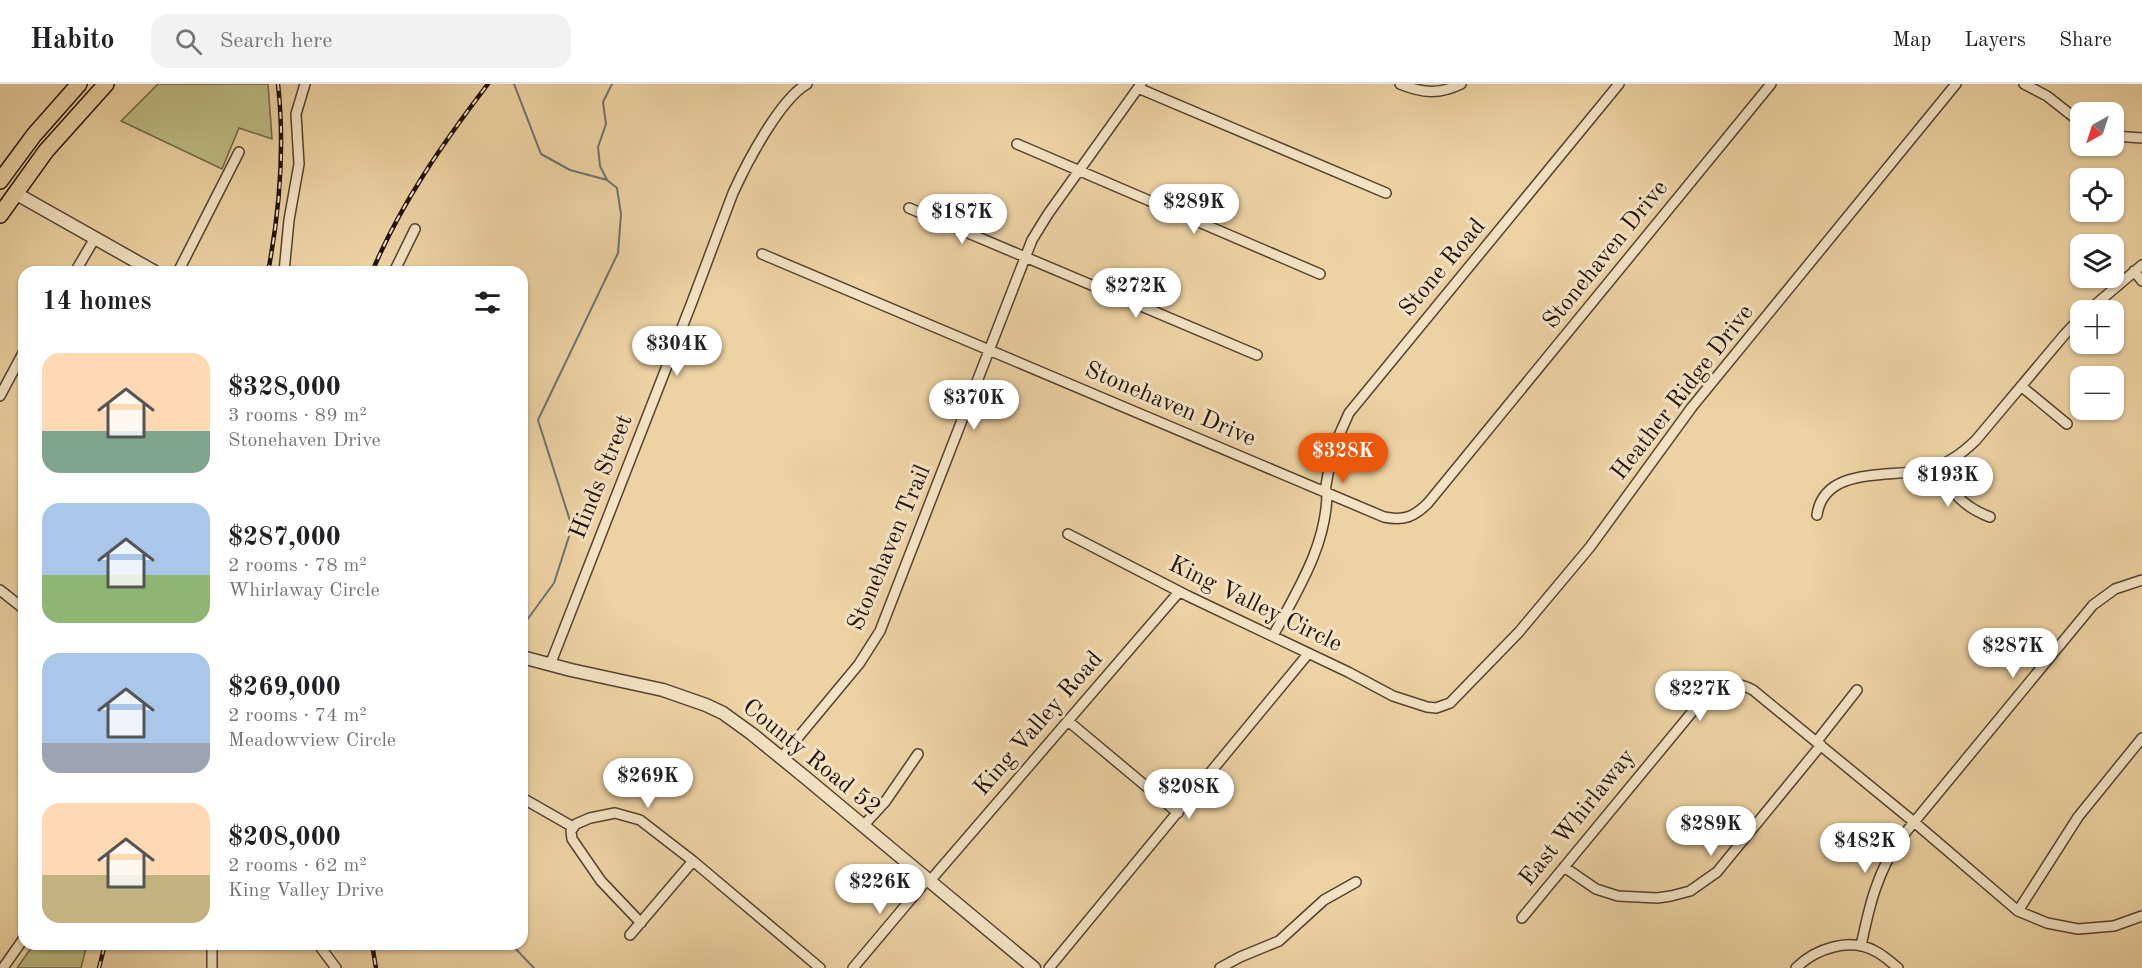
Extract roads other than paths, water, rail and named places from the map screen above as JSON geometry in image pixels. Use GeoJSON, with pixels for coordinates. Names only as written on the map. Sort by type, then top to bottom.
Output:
{"type":"FeatureCollection","features":[{"type":"Feature","properties":{"kind":"main road"},"geometry":{"type":"LineString","coordinates":[[15,193],[0,182],[34,135],[79,84]]}},
{"type":"Feature","properties":{"kind":"main road"},"geometry":{"type":"LineString","coordinates":[[0,215],[52,144],[106,84]]}},
{"type":"Feature","properties":{"kind":"street"},"geometry":{"type":"LineString","coordinates":[[285,266],[289,220],[299,164],[296,114],[305,84]]}},
{"type":"Feature","properties":{"kind":"street","name":"Hinds Street"},"geometry":{"type":"LineString","coordinates":[[550,665],[733,193],[787,99],[807,84]]}},
{"type":"Feature","properties":{"kind":"street"},"geometry":{"type":"LineString","coordinates":[[1400,84],[1430,93],[1441,92],[1461,84]]}},
{"type":"Feature","properties":{"kind":"street","name":"Stone Road"},"geometry":{"type":"LineString","coordinates":[[1273,636],[1313,560],[1323,522],[1332,451],[1349,413],[1619,84]]}},
{"type":"Feature","properties":{"kind":"street","name":"Stonehaven Drive"},"geometry":{"type":"LineString","coordinates":[[762,254],[1384,517],[1396,519],[1410,517],[1423,508],[1771,84]]}},
{"type":"Feature","properties":{"kind":"street","name":"Heather Ridge Drive"},"geometry":{"type":"LineString","coordinates":[[1427,707],[1444,706],[1457,698],[1563,581],[1609,523],[1692,407],[1956,84]]}},
{"type":"Feature","properties":{"kind":"street"},"geometry":{"type":"LineString","coordinates":[[2024,84],[2047,96],[2070,114]]}},
{"type":"Feature","properties":{"kind":"street"},"geometry":{"type":"LineString","coordinates":[[1139,86],[1386,193]]}},
{"type":"Feature","properties":{"kind":"street","name":"Stonehaven Trail"},"geometry":{"type":"LineString","coordinates":[[781,758],[859,664],[880,631],[1039,228],[1139,86]]}},
{"type":"Feature","properties":{"kind":"street"},"geometry":{"type":"LineString","coordinates":[[2124,137],[2142,138]]}},
{"type":"Feature","properties":{"kind":"street"},"geometry":{"type":"LineString","coordinates":[[1017,144],[1320,274]]}},
{"type":"Feature","properties":{"kind":"street"},"geometry":{"type":"LineString","coordinates":[[181,266],[239,152]]}},
{"type":"Feature","properties":{"kind":"street"},"geometry":{"type":"LineString","coordinates":[[15,193],[144,266]]}},
{"type":"Feature","properties":{"kind":"street"},"geometry":{"type":"LineString","coordinates":[[909,208],[1257,355]]}},
{"type":"Feature","properties":{"kind":"street"},"geometry":{"type":"LineString","coordinates":[[397,266],[415,229]]}},
{"type":"Feature","properties":{"kind":"street"},"geometry":{"type":"LineString","coordinates":[[79,266],[95,238]]}},
{"type":"Feature","properties":{"kind":"street"},"geometry":{"type":"LineString","coordinates":[[2101,300],[2142,265]]}},
{"type":"Feature","properties":{"kind":"street"},"geometry":{"type":"LineString","coordinates":[[2134,271],[2142,281]]}},
{"type":"Feature","properties":{"kind":"street"},"geometry":{"type":"LineString","coordinates":[[1817,515],[1821,498],[1835,485],[1873,476],[1924,470],[1938,466],[1967,449],[2070,329]]}},
{"type":"Feature","properties":{"kind":"street"},"geometry":{"type":"LineString","coordinates":[[0,396],[18,362]]}},
{"type":"Feature","properties":{"kind":"street"},"geometry":{"type":"LineString","coordinates":[[2022,386],[2067,424]]}},
{"type":"Feature","properties":{"kind":"street"},"geometry":{"type":"LineString","coordinates":[[1938,466],[1948,487],[1961,502],[1990,517]]}},
{"type":"Feature","properties":{"kind":"street","name":"King Valley Circle"},"geometry":{"type":"LineString","coordinates":[[1068,534],[1179,592],[1348,672],[1393,696],[1427,707]]}},
{"type":"Feature","properties":{"kind":"street"},"geometry":{"type":"LineString","coordinates":[[1862,946],[1867,916],[1878,877],[1891,851],[2092,605],[2115,589],[2142,580]]}},
{"type":"Feature","properties":{"kind":"street"},"geometry":{"type":"LineString","coordinates":[[0,590],[18,604]]}},
{"type":"Feature","properties":{"kind":"street","name":"King Valley Road"},"geometry":{"type":"LineString","coordinates":[[853,968],[1179,592]]}},
{"type":"Feature","properties":{"kind":"street"},"geometry":{"type":"LineString","coordinates":[[1049,968],[1308,654]]}},
{"type":"Feature","properties":{"kind":"street","name":"County Road 52"},"geometry":{"type":"LineString","coordinates":[[528,658],[663,690],[706,705],[736,722],[1034,968]]}},
{"type":"Feature","properties":{"kind":"street","name":"East Whirlaway"},"geometry":{"type":"LineString","coordinates":[[1522,918],[1707,694],[1717,686],[1728,683],[1746,686],[1819,743],[2018,911],[2047,923],[2078,929],[2114,926],[2142,916]]}},
{"type":"Feature","properties":{"kind":"street"},"geometry":{"type":"LineString","coordinates":[[1564,867],[1596,889],[1618,896],[1657,898],[1690,891],[1717,872],[1819,743],[1857,690]]}},
{"type":"Feature","properties":{"kind":"street"},"geometry":{"type":"LineString","coordinates":[[1068,721],[1178,813]]}},
{"type":"Feature","properties":{"kind":"street"},"geometry":{"type":"LineString","coordinates":[[2018,911],[2078,817],[2142,738]]}},
{"type":"Feature","properties":{"kind":"street"},"geometry":{"type":"LineString","coordinates":[[863,826],[885,802],[918,754]]}},
{"type":"Feature","properties":{"kind":"street"},"geometry":{"type":"LineString","coordinates":[[528,801],[573,827]]}},
{"type":"Feature","properties":{"kind":"street"},"geometry":{"type":"LineString","coordinates":[[641,923],[613,895],[572,839],[573,827],[581,821],[603,814],[627,815],[650,826],[820,968]]}},
{"type":"Feature","properties":{"kind":"street"},"geometry":{"type":"LineString","coordinates":[[630,936],[693,861]]}},
{"type":"Feature","properties":{"kind":"street"},"geometry":{"type":"LineString","coordinates":[[1220,968],[1246,954],[1279,941],[1324,900],[1356,882]]}},
{"type":"Feature","properties":{"kind":"street"},"geometry":{"type":"LineString","coordinates":[[1796,968],[1814,954],[1827,948],[1862,946],[1874,950],[1898,968]]}},
{"type":"Feature","properties":{"kind":"street"},"geometry":{"type":"LineString","coordinates":[[3,968],[18,947]]}},
{"type":"Feature","properties":{"kind":"street"},"geometry":{"type":"LineString","coordinates":[[212,950],[212,968]]}},
{"type":"Feature","properties":{"kind":"street"},"geometry":{"type":"LineString","coordinates":[[322,950],[336,968]]}},
{"type":"Feature","properties":{"kind":"waterway"},"geometry":{"type":"LineString","coordinates":[[514,84],[541,154],[570,170],[607,180]]}},
{"type":"Feature","properties":{"kind":"waterway"},"geometry":{"type":"LineString","coordinates":[[528,619],[554,583],[572,527],[538,420],[618,253],[621,214],[617,188],[607,180],[600,166],[598,147],[606,124],[603,102],[612,84]]}},
{"type":"Feature","properties":{"kind":"waterway"},"geometry":{"type":"LineString","coordinates":[[517,950],[534,968]]}},
{"type":"Feature","properties":{"kind":"railway"},"geometry":{"type":"LineString","coordinates":[[269,266],[276,225],[280,178],[281,132],[278,84]]}},
{"type":"Feature","properties":{"kind":"railway"},"geometry":{"type":"LineString","coordinates":[[375,266],[396,222],[424,174],[488,84]]}},
{"type":"Feature","properties":{"kind":"railway"},"geometry":{"type":"LineString","coordinates":[[99,968],[104,950]]}},
{"type":"Feature","properties":{"kind":"railway"},"geometry":{"type":"LineString","coordinates":[[373,950],[376,968]]}}]}
